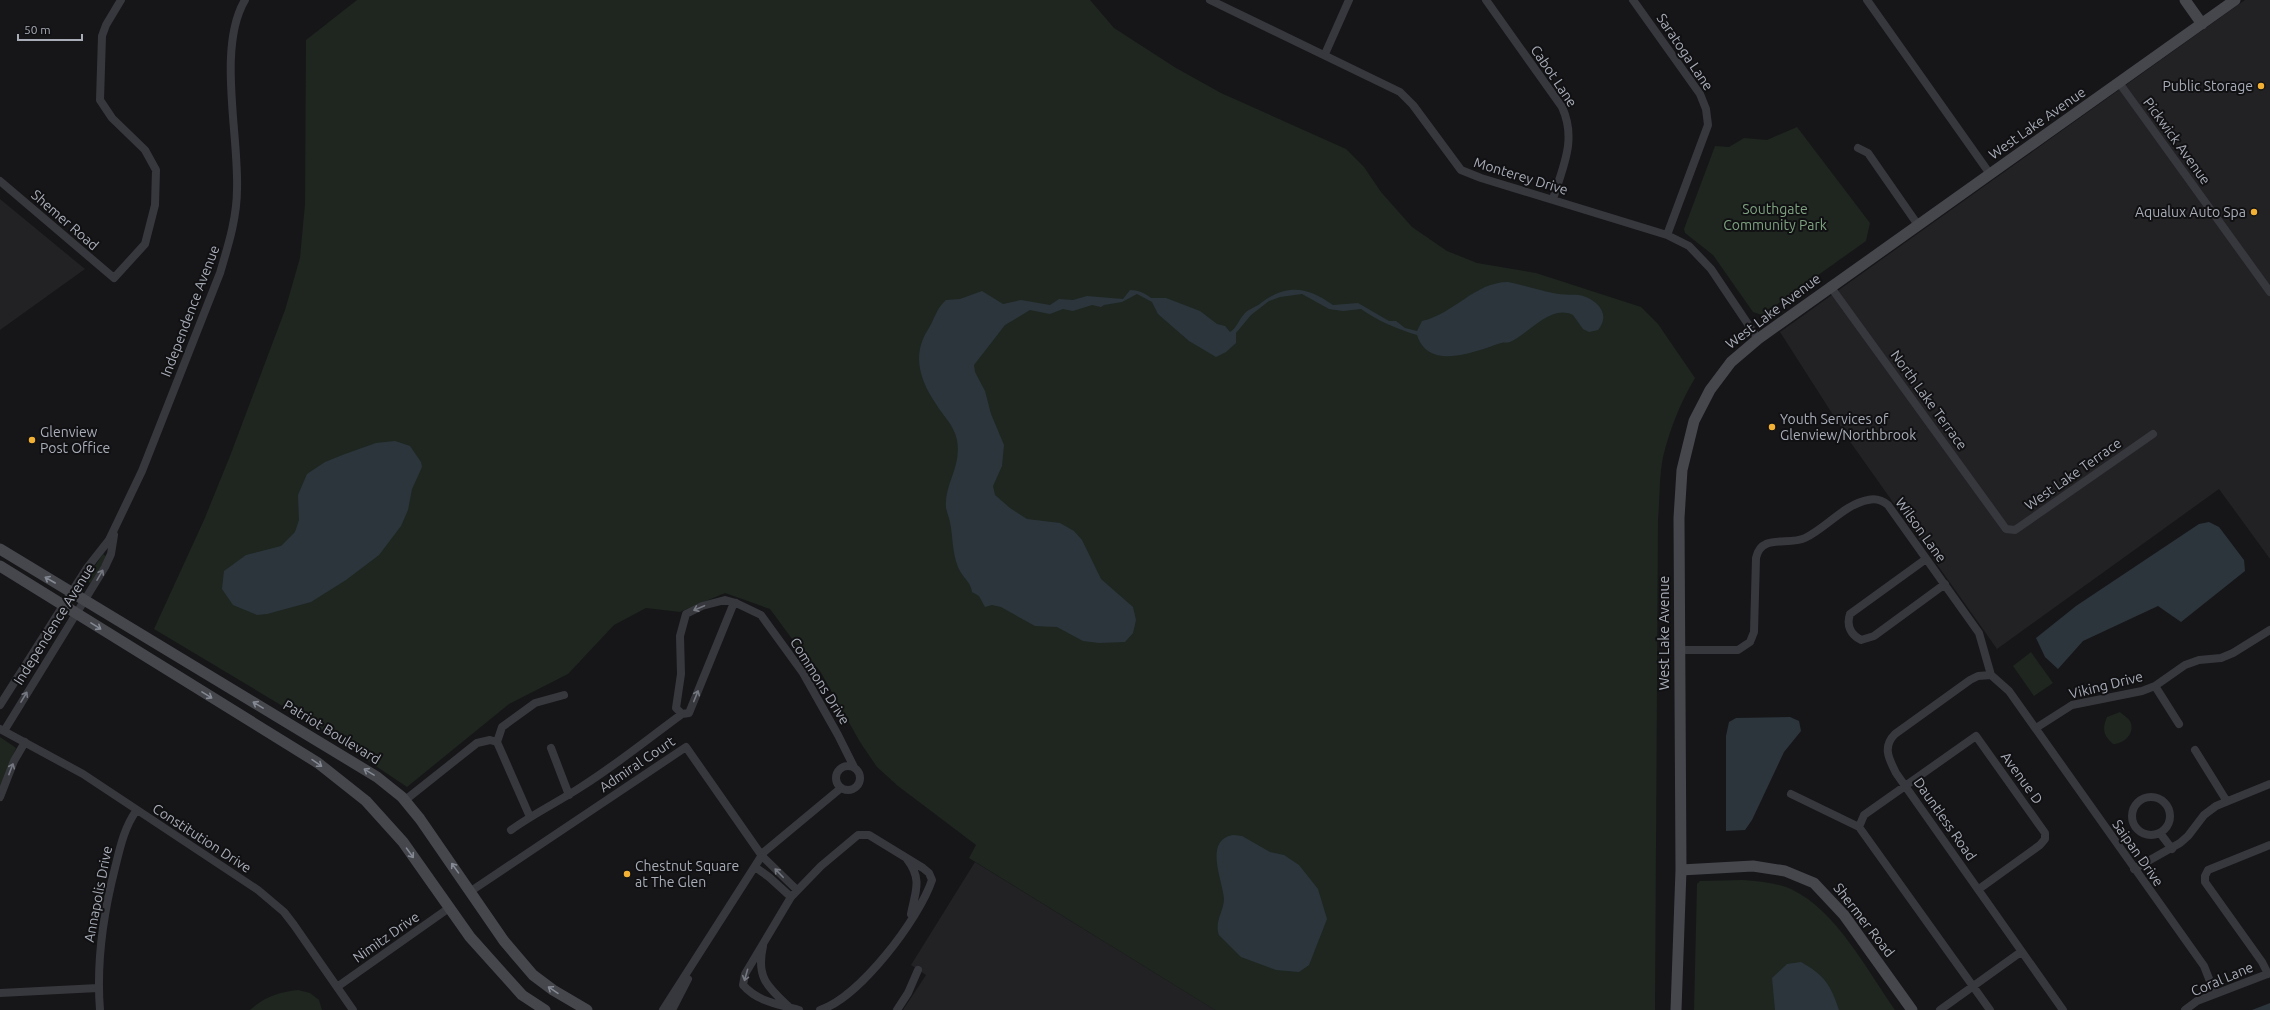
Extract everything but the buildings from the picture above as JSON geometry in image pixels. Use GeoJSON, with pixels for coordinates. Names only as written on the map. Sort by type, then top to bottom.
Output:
{"type":"FeatureCollection","features":[{"type":"Feature","properties":{"kind":"street","name":"Shemer Road"},"geometry":{"type":"LineString","coordinates":[[0,181],[114,278],[145,244],[155,205],[156,170],[145,150],[112,118],[100,100],[102,36],[106,25],[121,0]]}},
{"type":"Feature","properties":{"kind":"street","name":"Independence Avenue"},"geometry":{"type":"LineString","coordinates":[[0,705],[63,605],[94,558],[109,540],[116,527],[155,438],[220,273],[230,239],[237,190],[232,97],[232,33],[238,12],[245,0]]}},
{"type":"Feature","properties":{"kind":"street","name":"Monterey Drive"},"geometry":{"type":"LineString","coordinates":[[1213,0],[1400,92],[1413,105],[1461,170],[1480,178],[1667,235],[1689,246],[1711,269],[1758,339]]}},
{"type":"Feature","properties":{"kind":"street"},"geometry":{"type":"LineString","coordinates":[[1325,54],[1349,0]]}},
{"type":"Feature","properties":{"kind":"street","name":"Cabot Lane"},"geometry":{"type":"LineString","coordinates":[[1486,0],[1562,107],[1568,119],[1570,135],[1568,151],[1553,199]]}},
{"type":"Feature","properties":{"kind":"street","name":"Saratoga Lane"},"geometry":{"type":"LineString","coordinates":[[1633,0],[1700,94],[1706,109],[1708,125],[1667,235]]}},
{"type":"Feature","properties":{"kind":"street"},"geometry":{"type":"LineString","coordinates":[[1867,0],[1990,174]]}},
{"type":"Feature","properties":{"kind":"street"},"geometry":{"type":"LineString","coordinates":[[2185,0],[2202,24]]}},
{"type":"Feature","properties":{"kind":"street","name":"West Lake Avenue"},"geometry":{"type":"LineString","coordinates":[[1676,1010],[1681,870],[1679,650],[1680,510],[1682,470],[1694,421],[1710,390],[1731,362],[1758,339],[1830,286],[2120,84],[2236,0]]}},
{"type":"Feature","properties":{"kind":"street","name":"Pickwick Avenue"},"geometry":{"type":"LineString","coordinates":[[2120,84],[2270,292]]}},
{"type":"Feature","properties":{"kind":"street"},"geometry":{"type":"LineString","coordinates":[[1858,148],[1868,154],[1918,225]]}},
{"type":"Feature","properties":{"kind":"street","name":"North Lake Terrace"},"geometry":{"type":"LineString","coordinates":[[1830,286],[2006,529]]}},
{"type":"Feature","properties":{"kind":"street","name":"West Lake Terrace"},"geometry":{"type":"LineString","coordinates":[[2006,529],[2014,530],[2153,434]]}},
{"type":"Feature","properties":{"kind":"street","name":"Wilson Lane"},"geometry":{"type":"LineString","coordinates":[[1679,650],[1738,650],[1746,646],[1754,632],[1757,551],[1772,541],[1793,542],[1807,537],[1861,502],[1876,499],[1888,505],[1979,633],[1992,675]]}},
{"type":"Feature","properties":{"kind":"street","name":"Independence Avenue"},"geometry":{"type":"LineString","coordinates":[[2,730],[109,560],[116,527]]}},
{"type":"Feature","properties":{"kind":"street","name":"Patriot Boulevard"},"geometry":{"type":"LineString","coordinates":[[0,549],[377,777],[404,801],[471,891],[504,941],[534,975],[553,990],[587,1010]]}},
{"type":"Feature","properties":{"kind":"street"},"geometry":{"type":"LineString","coordinates":[[1926,559],[1850,614],[1849,625],[1853,635],[1861,640],[1874,636],[1945,584]]}},
{"type":"Feature","properties":{"kind":"street"},"geometry":{"type":"LineString","coordinates":[[0,566],[318,763],[366,801],[403,842],[470,937],[522,995],[545,1010]]}},
{"type":"Feature","properties":{"kind":"street","name":"Commons Drive"},"geometry":{"type":"LineString","coordinates":[[682,714],[676,708],[681,674],[680,636],[686,614],[702,606],[724,600],[736,603],[761,615],[803,673],[854,767]]}},
{"type":"Feature","properties":{"kind":"street"},"geometry":{"type":"LineString","coordinates":[[511,830],[530,816],[569,795],[682,714],[689,713],[733,605],[736,603]]}},
{"type":"Feature","properties":{"kind":"street","name":"Viking Drive"},"geometry":{"type":"LineString","coordinates":[[2036,728],[2072,705],[2096,699],[2123,696],[2155,686],[2185,665],[2199,660],[2222,658],[2233,653],[2270,630]]}},
{"type":"Feature","properties":{"kind":"street","name":"Saipan Drive"},"geometry":{"type":"LineString","coordinates":[[1992,675],[2010,691],[2134,869],[2204,966],[2215,994]]}},
{"type":"Feature","properties":{"kind":"street","name":"Dauntless Road"},"geometry":{"type":"LineString","coordinates":[[1992,675],[1978,676],[1970,680],[1892,737],[1888,746],[1888,757],[1905,786],[2063,1010]]}},
{"type":"Feature","properties":{"kind":"street"},"geometry":{"type":"LineString","coordinates":[[2155,686],[2178,724]]}},
{"type":"Feature","properties":{"kind":"street"},"geometry":{"type":"LineString","coordinates":[[530,816],[497,742],[502,727],[535,703],[564,695]]}},
{"type":"Feature","properties":{"kind":"street","name":"Constitution Drive"},"geometry":{"type":"LineString","coordinates":[[2,730],[83,774],[136,810],[234,872],[284,912],[353,1010]]}},
{"type":"Feature","properties":{"kind":"street","name":"Avenue D"},"geometry":{"type":"LineString","coordinates":[[1905,786],[1976,736],[2046,833],[2045,839],[2040,845],[1979,889]]}},
{"type":"Feature","properties":{"kind":"street"},"geometry":{"type":"LineString","coordinates":[[404,801],[477,743],[490,740],[497,742]]}},
{"type":"Feature","properties":{"kind":"street"},"geometry":{"type":"LineString","coordinates":[[0,797],[14,761],[25,742]]}},
{"type":"Feature","properties":{"kind":"street","name":"Admiral Court"},"geometry":{"type":"LineString","coordinates":[[471,891],[686,747],[762,856],[798,890]]}},
{"type":"Feature","properties":{"kind":"street"},"geometry":{"type":"LineString","coordinates":[[551,748],[569,795]]}},
{"type":"Feature","properties":{"kind":"street"},"geometry":{"type":"LineString","coordinates":[[2194,750],[2226,800]]}},
{"type":"Feature","properties":{"kind":"street"},"geometry":{"type":"LineString","coordinates":[[846,766],[854,767],[859,773],[858,784],[849,790],[842,788],[836,782],[836,774],[846,766]]}},
{"type":"Feature","properties":{"kind":"street"},"geometry":{"type":"LineString","coordinates":[[2134,869],[2172,849],[2188,836],[2204,814],[2226,800],[2270,784]]}},
{"type":"Feature","properties":{"kind":"street"},"geometry":{"type":"LineString","coordinates":[[1859,827],[1864,815],[1905,786]]}},
{"type":"Feature","properties":{"kind":"street"},"geometry":{"type":"LineString","coordinates":[[663,1010],[704,949],[764,852],[842,788]]}},
{"type":"Feature","properties":{"kind":"street"},"geometry":{"type":"LineString","coordinates":[[1792,794],[1859,827],[1990,1010]]}},
{"type":"Feature","properties":{"kind":"street"},"geometry":{"type":"LineString","coordinates":[[2154,797],[2167,805],[2170,812],[2170,820],[2167,827],[2160,833],[2146,835],[2135,826],[2132,812],[2140,800],[2154,797]]}},
{"type":"Feature","properties":{"kind":"street","name":"Annapolis Drive"},"geometry":{"type":"LineString","coordinates":[[100,1010],[98,988],[101,933],[109,890],[122,838],[136,810]]}},
{"type":"Feature","properties":{"kind":"street"},"geometry":{"type":"LineString","coordinates":[[2160,833],[2172,849]]}},
{"type":"Feature","properties":{"kind":"street"},"geometry":{"type":"LineString","coordinates":[[799,1010],[752,995],[743,985],[745,974],[790,897],[821,866],[858,835],[869,834],[904,855],[929,873],[932,880],[929,889],[910,919],[874,970],[847,994],[829,1007],[820,1010]]}},
{"type":"Feature","properties":{"kind":"street"},"geometry":{"type":"LineString","coordinates":[[2269,973],[2206,882],[2205,876],[2208,870],[2270,845]]}},
{"type":"Feature","properties":{"kind":"street"},"geometry":{"type":"LineString","coordinates":[[904,855],[911,865],[918,885],[910,919]]}},
{"type":"Feature","properties":{"kind":"street","name":"Shermer Road"},"geometry":{"type":"LineString","coordinates":[[1681,870],[1753,866],[1786,871],[1814,883],[1844,915],[1912,1010]]}},
{"type":"Feature","properties":{"kind":"street"},"geometry":{"type":"LineString","coordinates":[[755,867],[769,877],[790,897]]}},
{"type":"Feature","properties":{"kind":"street","name":"Nimitz Drive"},"geometry":{"type":"LineString","coordinates":[[337,986],[449,908]]}},
{"type":"Feature","properties":{"kind":"street"},"geometry":{"type":"LineString","coordinates":[[765,942],[761,956],[761,974],[769,989],[788,1007]]}},
{"type":"Feature","properties":{"kind":"street"},"geometry":{"type":"LineString","coordinates":[[672,1010],[704,949]]}},
{"type":"Feature","properties":{"kind":"street"},"geometry":{"type":"LineString","coordinates":[[1940,1010],[2018,954],[2023,954]]}},
{"type":"Feature","properties":{"kind":"street"},"geometry":{"type":"LineString","coordinates":[[897,1010],[908,993],[918,970]]}},
{"type":"Feature","properties":{"kind":"street","name":"Coral Lane"},"geometry":{"type":"LineString","coordinates":[[2184,1010],[2197,1001],[2269,973]]}},
{"type":"Feature","properties":{"kind":"street"},"geometry":{"type":"LineString","coordinates":[[0,993],[98,988]]}},
{"type":"Feature","properties":{"kind":"shaded area"},"geometry":{"type":"Polygon","coordinates":[[[2245,0],[2270,0],[2270,559],[2219,489],[1997,649],[1851,443],[1780,332],[2245,0]]]}},
{"type":"Feature","properties":{"kind":"shaded area"},"geometry":{"type":"Polygon","coordinates":[[[0,199],[85,269],[0,330],[0,199]]]}},
{"type":"Feature","properties":{"kind":"shaded area"},"geometry":{"type":"Polygon","coordinates":[[[1508,282],[1557,294],[1586,297],[1600,307],[1603,316],[1601,325],[1598,330],[1589,332],[1583,329],[1573,315],[1556,313],[1540,321],[1510,342],[1501,343],[1467,354],[1442,356],[1432,353],[1423,346],[1417,335],[1388,324],[1361,309],[1343,311],[1329,309],[1302,294],[1280,297],[1269,301],[1251,315],[1236,333],[1236,343],[1226,352],[1216,357],[1189,341],[1158,314],[1152,302],[1137,294],[1122,302],[1104,305],[1101,307],[1092,305],[1073,311],[1063,309],[1050,314],[1030,310],[1005,325],[974,365],[975,372],[985,391],[991,414],[1004,445],[1002,466],[993,486],[995,495],[1010,508],[1027,519],[1060,523],[1074,531],[1082,540],[1101,579],[1133,607],[1136,620],[1133,633],[1125,642],[1099,643],[1083,641],[1057,627],[1035,626],[1001,607],[992,605],[985,607],[979,596],[972,592],[970,585],[960,571],[956,561],[950,522],[946,508],[946,499],[957,459],[957,440],[951,425],[930,395],[922,377],[919,358],[923,338],[938,310],[946,300],[960,299],[982,291],[1003,304],[1021,300],[1050,305],[1059,299],[1073,300],[1087,296],[1123,299],[1130,290],[1133,290],[1141,292],[1151,298],[1166,298],[1200,311],[1217,324],[1225,326],[1230,332],[1248,310],[1280,292],[1297,290],[1315,294],[1333,305],[1358,303],[1389,321],[1396,321],[1405,328],[1417,331],[1422,321],[1444,312],[1475,292],[1496,283],[1508,282]]]}},
{"type":"Feature","properties":{"kind":"shaded area"},"geometry":{"type":"Polygon","coordinates":[[[395,441],[410,446],[421,462],[422,467],[412,489],[408,510],[401,526],[379,555],[346,580],[311,602],[267,614],[257,615],[233,605],[222,589],[224,571],[246,555],[281,546],[295,532],[299,520],[298,495],[307,474],[325,462],[345,454],[376,443],[395,441]]]}},
{"type":"Feature","properties":{"kind":"shaded area"},"geometry":{"type":"Polygon","coordinates":[[[2209,522],[2219,527],[2244,560],[2245,571],[2181,622],[2158,606],[2083,641],[2058,669],[2045,657],[2036,638],[2076,606],[2199,524],[2209,522]]]}},
{"type":"Feature","properties":{"kind":"shaded area"},"geometry":{"type":"Polygon","coordinates":[[[1790,717],[1799,721],[1801,731],[1784,752],[1752,820],[1745,830],[1726,831],[1726,736],[1729,722],[1736,718],[1790,717]]]}},
{"type":"Feature","properties":{"kind":"shaded area"},"geometry":{"type":"Polygon","coordinates":[[[1233,835],[1242,836],[1270,852],[1284,855],[1299,865],[1318,889],[1327,919],[1309,965],[1299,972],[1276,970],[1241,957],[1219,935],[1218,921],[1224,899],[1218,872],[1217,853],[1219,845],[1224,838],[1233,835]]]}},
{"type":"Feature","properties":{"kind":"shaded area"},"geometry":{"type":"Polygon","coordinates":[[[975,862],[1215,1010],[903,1010],[926,975],[911,965],[975,862]]]}},
{"type":"Feature","properties":{"kind":"shaded area"},"geometry":{"type":"Polygon","coordinates":[[[1801,962],[1816,971],[1830,987],[1839,1010],[1775,1010],[1772,978],[1787,964],[1801,962]]]}},
{"type":"Feature","properties":{"kind":"shaded area"},"geometry":{"type":"Polygon","coordinates":[[[2270,1003],[2270,1010],[2252,1010],[2270,1003]]]}},
{"type":"Feature","properties":{"kind":"green space"},"geometry":{"type":"Polygon","coordinates":[[[357,0],[1090,0],[1114,28],[1176,68],[1221,93],[1346,149],[1364,167],[1381,192],[1412,227],[1447,251],[1477,263],[1536,273],[1641,307],[1658,324],[1695,378],[1672,426],[1663,457],[1660,480],[1658,519],[1655,1010],[1215,1010],[969,858],[976,845],[898,786],[877,767],[860,742],[820,671],[801,651],[770,609],[725,593],[680,612],[646,608],[614,625],[568,674],[509,704],[407,787],[316,726],[154,629],[204,520],[230,456],[285,310],[300,258],[305,204],[306,40],[357,0]]]}},
{"type":"Feature","properties":{"kind":"green space","name":"Southgate Community Park"},"geometry":{"type":"Polygon","coordinates":[[[1797,127],[1870,223],[1866,241],[1762,315],[1753,312],[1713,255],[1685,233],[1684,229],[1715,146],[1729,147],[1744,138],[1767,140],[1797,127]]]}},
{"type":"Feature","properties":{"kind":"green space"},"geometry":{"type":"Polygon","coordinates":[[[103,554],[107,557],[90,584],[87,578],[103,554]]]}},
{"type":"Feature","properties":{"kind":"green space"},"geometry":{"type":"Polygon","coordinates":[[[2031,652],[2053,683],[2034,696],[2013,666],[2031,652]]]}},
{"type":"Feature","properties":{"kind":"green space"},"geometry":{"type":"Polygon","coordinates":[[[2120,712],[2130,721],[2131,730],[2130,734],[2125,740],[2117,744],[2113,744],[2105,735],[2104,725],[2107,717],[2120,712]]]}},
{"type":"Feature","properties":{"kind":"green space"},"geometry":{"type":"Polygon","coordinates":[[[0,737],[16,748],[0,788],[0,737]]]}},
{"type":"Feature","properties":{"kind":"green space"},"geometry":{"type":"Polygon","coordinates":[[[1743,880],[1779,885],[1791,889],[1822,911],[1849,942],[1895,1010],[1694,1010],[1697,884],[1700,881],[1743,880]]]}},
{"type":"Feature","properties":{"kind":"green space"},"geometry":{"type":"Polygon","coordinates":[[[298,990],[310,993],[319,1000],[322,1010],[250,1010],[266,998],[284,992],[298,990]]]}},
{"type":"Feature","properties":{"kind":"place","name":"Public Storage"},"geometry":{"type":"Point","coordinates":[2261,86]}},
{"type":"Feature","properties":{"kind":"place","name":"Aqualux Auto Spa"},"geometry":{"type":"Point","coordinates":[2254,212]}},
{"type":"Feature","properties":{"kind":"place","name":"Youth Services of Glenview/Northbrook"},"geometry":{"type":"Point","coordinates":[1772,427]}},
{"type":"Feature","properties":{"kind":"place","name":"Glenview Post Office"},"geometry":{"type":"Point","coordinates":[32,440]}},
{"type":"Feature","properties":{"kind":"place","name":"Chestnut Square at The Glen"},"geometry":{"type":"Point","coordinates":[627,874]}}]}
